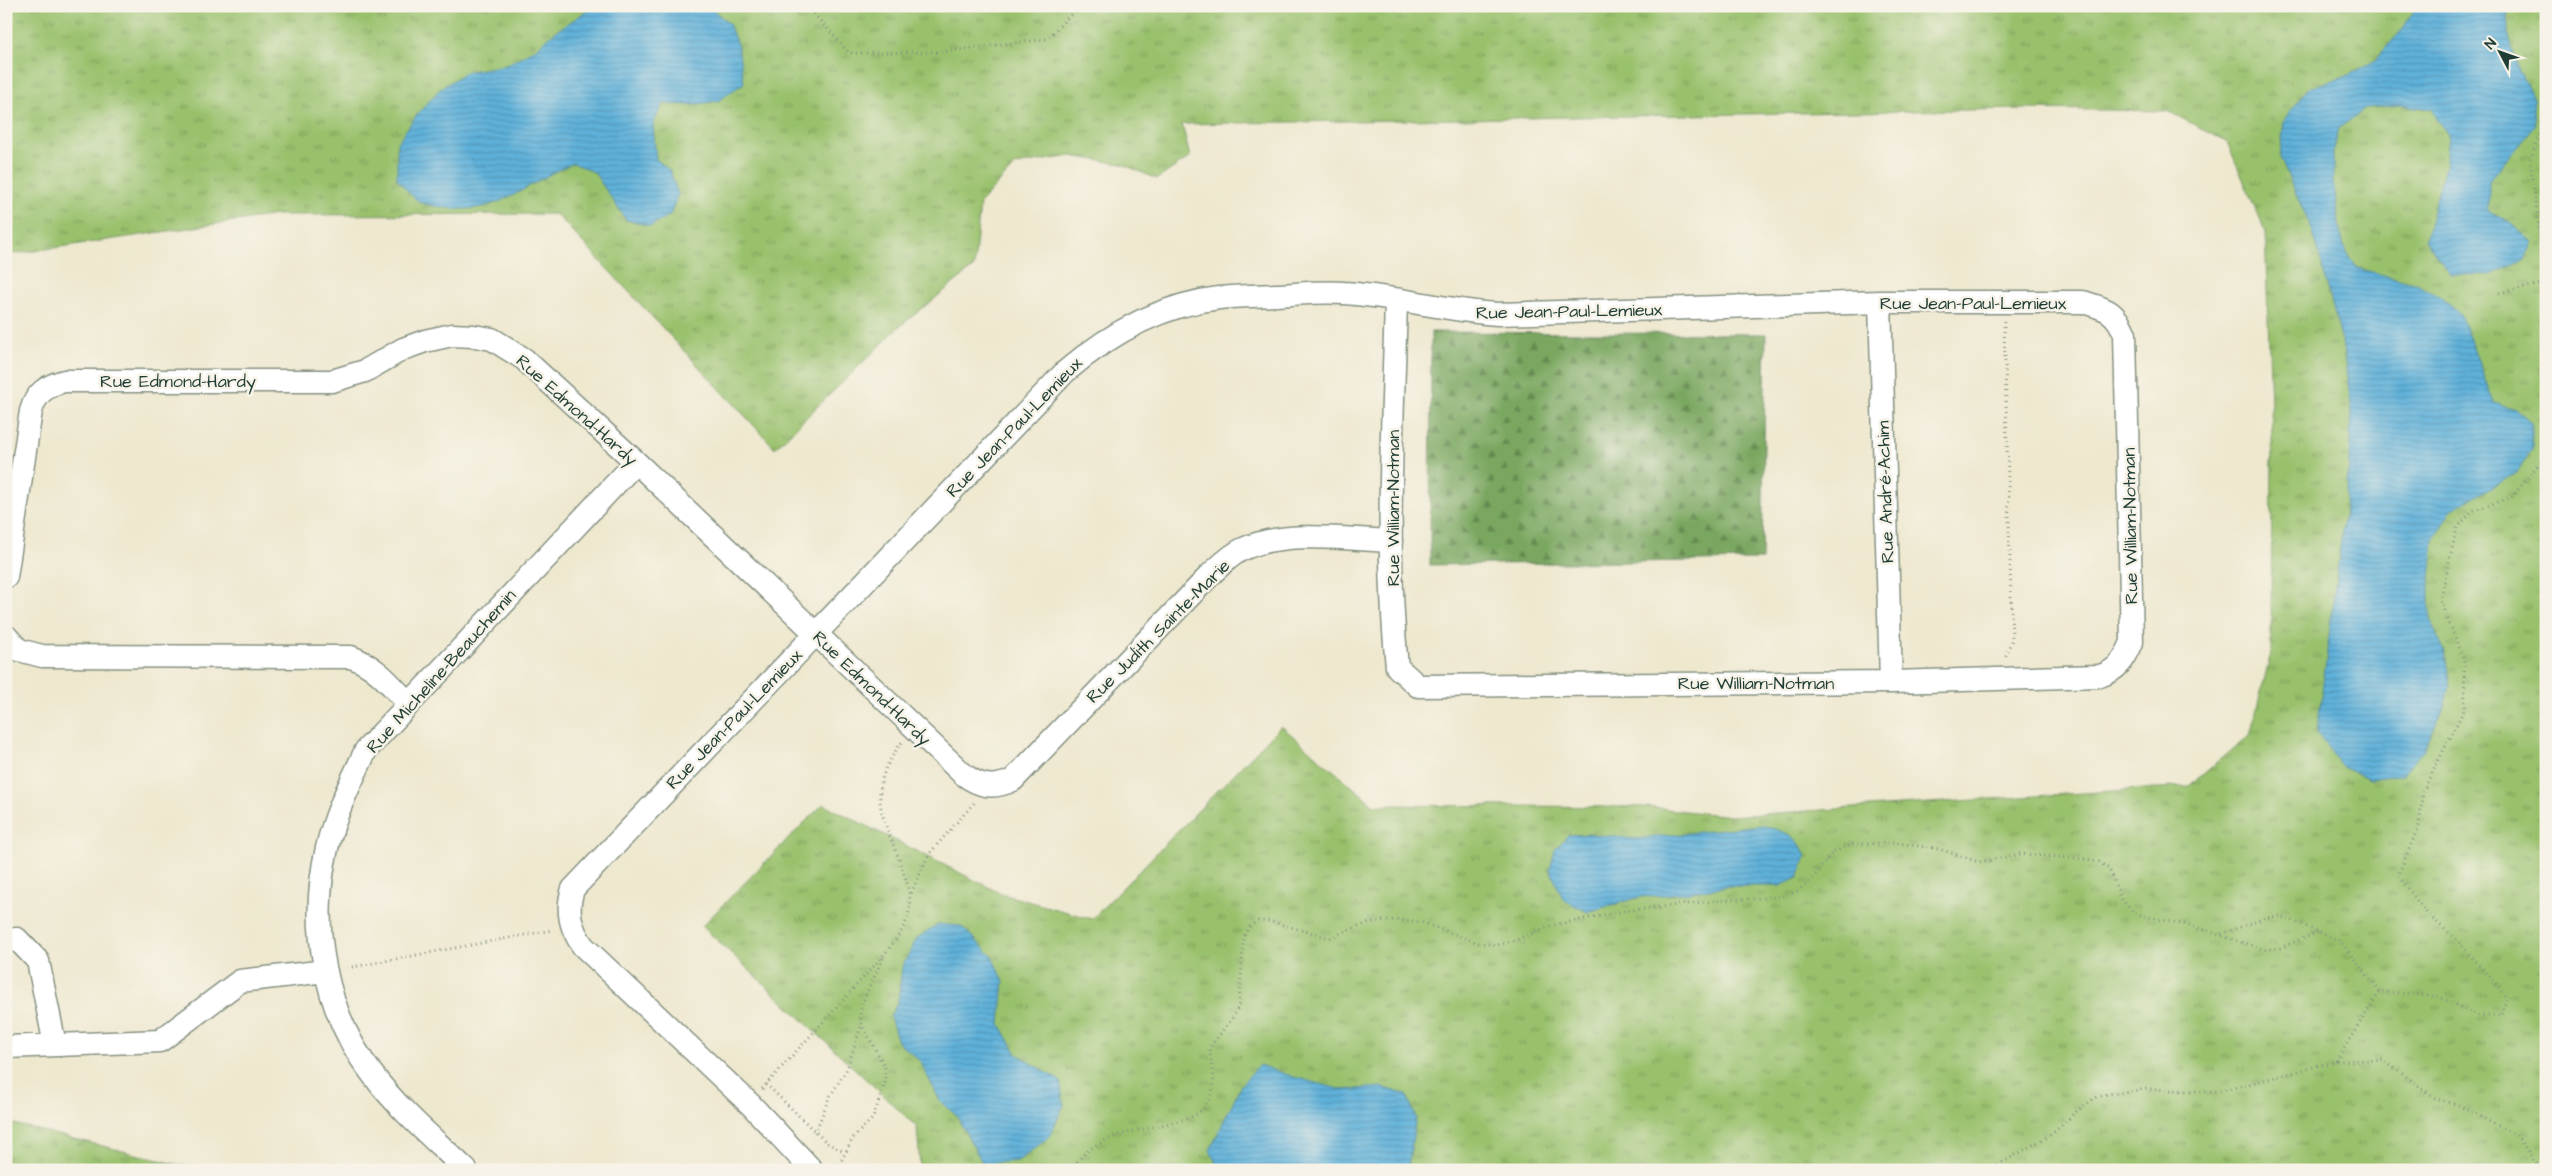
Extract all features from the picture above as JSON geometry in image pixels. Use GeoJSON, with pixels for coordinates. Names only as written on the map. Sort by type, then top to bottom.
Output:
{"type":"FeatureCollection","features":[{"type":"Feature","properties":{"kind":"street","name":"Rue Jean-Paul-Lemieux"},"geometry":{"type":"LineString","coordinates":[[812,1170],[751,1104],[583,946],[574,934],[570,922],[569,900],[573,889],[582,878],[1065,372],[1084,355],[1126,328],[1173,308],[1220,298],[1343,292],[1464,312],[1498,314],[1880,302],[2083,302],[2108,309]]}},
{"type":"Feature","properties":{"kind":"street","name":"Rue William-Notman"},"geometry":{"type":"LineString","coordinates":[[1396,300],[1391,541],[1397,667],[1418,686],[1890,682],[2100,676],[2114,672],[2126,656],[2132,642],[2125,334],[2119,320],[2108,309]]}},
{"type":"Feature","properties":{"kind":"street","name":"Rue André-Achim"},"geometry":{"type":"LineString","coordinates":[[1880,302],[1890,682]]}},
{"type":"Feature","properties":{"kind":"street","name":"Rue Edmond-Hardy"},"geometry":{"type":"LineString","coordinates":[[6,577],[31,411],[34,400],[40,391],[50,385],[64,381],[332,381],[365,371],[403,349],[425,341],[452,335],[474,336],[492,340],[524,359],[636,462],[913,727],[964,774],[980,784]]}},
{"type":"Feature","properties":{"kind":"street","name":"Rue Micheline-Beauchemin"},"geometry":{"type":"LineString","coordinates":[[466,1170],[388,1094],[372,1074],[344,1027],[334,1003],[326,971],[320,924],[321,890],[330,840],[341,804],[366,750],[408,703],[636,462]]}},
{"type":"Feature","properties":{"kind":"street","name":"Rue Judith Sainte-Marie"},"geometry":{"type":"LineString","coordinates":[[980,784],[989,787],[1001,786],[1013,780],[1210,575],[1224,561],[1242,549],[1284,539],[1391,541]]}},
{"type":"Feature","properties":{"kind":"street"},"geometry":{"type":"LineString","coordinates":[[6,636],[19,650],[42,656],[351,657],[365,662],[378,670],[408,703]]}},
{"type":"Feature","properties":{"kind":"street"},"geometry":{"type":"LineString","coordinates":[[6,940],[16,939],[38,961],[55,1045]]}},
{"type":"Feature","properties":{"kind":"street"},"geometry":{"type":"LineString","coordinates":[[6,1047],[160,1041],[240,980],[326,971]]}},
{"type":"Feature","properties":{"kind":"path"},"geometry":{"type":"LineString","coordinates":[[807,6],[849,53],[940,52],[1047,39],[1079,6]]}},
{"type":"Feature","properties":{"kind":"path"},"geometry":{"type":"LineString","coordinates":[[2546,116],[2530,161],[2546,276]]}},
{"type":"Feature","properties":{"kind":"path"},"geometry":{"type":"LineString","coordinates":[[2499,292],[2546,283]]}},
{"type":"Feature","properties":{"kind":"path"},"geometry":{"type":"LineString","coordinates":[[2004,302],[2012,639],[2005,656],[2007,679]]}},
{"type":"Feature","properties":{"kind":"path"},"geometry":{"type":"LineString","coordinates":[[2221,934],[2265,918],[2278,916],[2340,941],[2380,991],[2439,997],[2479,1016],[2501,1016],[2507,997],[2455,938],[2428,915],[2398,875],[2419,826],[2423,792],[2465,708],[2464,660],[2440,600],[2457,528],[2472,511],[2512,497],[2546,455]]}},
{"type":"Feature","properties":{"kind":"path"},"geometry":{"type":"LineString","coordinates":[[910,894],[882,811],[879,784],[886,765],[913,727]]}},
{"type":"Feature","properties":{"kind":"path"},"geometry":{"type":"LineString","coordinates":[[751,1104],[766,1084],[884,955],[900,933],[908,916],[910,894],[929,854],[970,808],[978,797],[980,784]]}},
{"type":"Feature","properties":{"kind":"path"},"geometry":{"type":"LineString","coordinates":[[1072,1170],[1086,1153],[1112,1137],[1191,1117],[1202,1109],[1214,1086],[1209,1059],[1210,1047],[1234,1016],[1239,1004],[1244,936],[1250,926],[1258,921],[1269,921],[1330,938],[1358,926],[1379,921],[1401,920],[1422,922],[1478,943],[1497,945],[1513,941],[1554,925],[1624,911],[1716,900],[1780,897],[1796,892],[1809,883],[1833,852],[1854,844],[1896,843],[1936,848],[1979,862],[2020,854],[2086,859],[2099,862],[2109,868],[2122,900],[2133,912],[2221,934],[2265,950],[2288,945],[2318,932]]}},
{"type":"Feature","properties":{"kind":"path"},"geometry":{"type":"LineString","coordinates":[[326,971],[560,929],[570,922]]}},
{"type":"Feature","properties":{"kind":"path"},"geometry":{"type":"LineString","coordinates":[[837,1168],[858,1131],[873,1118],[879,1105],[886,1077],[885,1067],[862,1025],[860,1016],[862,1003],[884,955]]}},
{"type":"Feature","properties":{"kind":"path"},"geometry":{"type":"LineString","coordinates":[[2336,1061],[2380,991]]}},
{"type":"Feature","properties":{"kind":"path"},"geometry":{"type":"LineString","coordinates":[[815,1132],[829,1098],[847,1069],[862,1025]]}},
{"type":"Feature","properties":{"kind":"path"},"geometry":{"type":"LineString","coordinates":[[1989,1170],[2052,1134],[2078,1110],[2095,1098],[2108,1094],[2147,1089],[2211,1092],[2336,1061],[2383,1060],[2437,1099],[2458,1105],[2517,1136],[2541,1170]]}},
{"type":"Feature","properties":{"kind":"path"},"geometry":{"type":"LineString","coordinates":[[766,1084],[827,1143],[845,1152]]}},
{"type":"Feature","properties":{"kind":"green space"},"geometry":{"type":"Polygon","coordinates":[[[6,6],[2546,6],[2546,1170],[918,1170],[920,1165],[917,1127],[702,926],[823,804],[1002,894],[1092,919],[1281,726],[1374,805],[1647,807],[1731,816],[2189,786],[2250,735],[2271,653],[2272,436],[2265,231],[2227,142],[2168,111],[2025,109],[1182,124],[1190,157],[1157,179],[1122,164],[1071,156],[1015,165],[980,203],[974,267],[899,327],[775,448],[556,214],[276,215],[6,255],[6,6]]]}},
{"type":"Feature","properties":{"kind":"green space"},"geometry":{"type":"Polygon","coordinates":[[[1431,332],[1766,334],[1762,560],[1430,565],[1431,332]]]}},
{"type":"Feature","properties":{"kind":"green space"},"geometry":{"type":"Polygon","coordinates":[[[6,1122],[179,1165],[247,1170],[6,1170],[6,1122]]]}},
{"type":"Feature","properties":{"kind":"water"},"geometry":{"type":"Polygon","coordinates":[[[595,6],[709,6],[729,24],[738,47],[744,83],[718,101],[690,105],[663,104],[653,124],[656,159],[670,171],[678,194],[670,215],[651,226],[626,220],[594,172],[573,163],[510,197],[479,208],[441,207],[422,203],[412,195],[397,179],[397,143],[416,116],[439,90],[465,72],[506,65],[535,49],[556,31],[595,6]]]}},
{"type":"Feature","properties":{"kind":"water"},"geometry":{"type":"Polygon","coordinates":[[[2417,6],[2508,6],[2508,33],[2519,70],[2533,98],[2535,125],[2489,181],[2489,210],[2510,223],[2532,242],[2524,260],[2491,275],[2451,274],[2425,240],[2445,167],[2449,137],[2432,109],[2400,105],[2367,108],[2339,128],[2333,153],[2333,181],[2342,245],[2357,268],[2417,284],[2439,296],[2460,314],[2494,403],[2516,409],[2532,423],[2532,449],[2517,473],[2451,510],[2434,539],[2430,579],[2430,619],[2445,652],[2450,687],[2441,715],[2424,749],[2403,774],[2370,779],[2342,767],[2317,732],[2347,491],[2352,411],[2342,341],[2313,232],[2280,158],[2284,121],[2308,88],[2351,74],[2375,60],[2402,30],[2417,6]]]}},
{"type":"Feature","properties":{"kind":"water"},"geometry":{"type":"Polygon","coordinates":[[[1761,825],[1789,835],[1799,843],[1806,857],[1798,878],[1780,886],[1727,886],[1692,892],[1641,897],[1587,912],[1563,899],[1550,869],[1555,850],[1568,835],[1590,834],[1636,839],[1761,825]]]}},
{"type":"Feature","properties":{"kind":"water"},"geometry":{"type":"Polygon","coordinates":[[[938,924],[961,926],[991,955],[1004,981],[1000,1024],[1017,1054],[1060,1081],[1064,1105],[1049,1137],[1018,1161],[983,1164],[956,1115],[940,1101],[920,1061],[898,1042],[890,1017],[898,1001],[902,967],[917,938],[938,924]]]}},
{"type":"Feature","properties":{"kind":"water"},"geometry":{"type":"Polygon","coordinates":[[[1259,1065],[1294,1077],[1343,1090],[1381,1087],[1407,1095],[1416,1118],[1406,1170],[1219,1170],[1210,1150],[1241,1085],[1259,1065]]]}}]}
